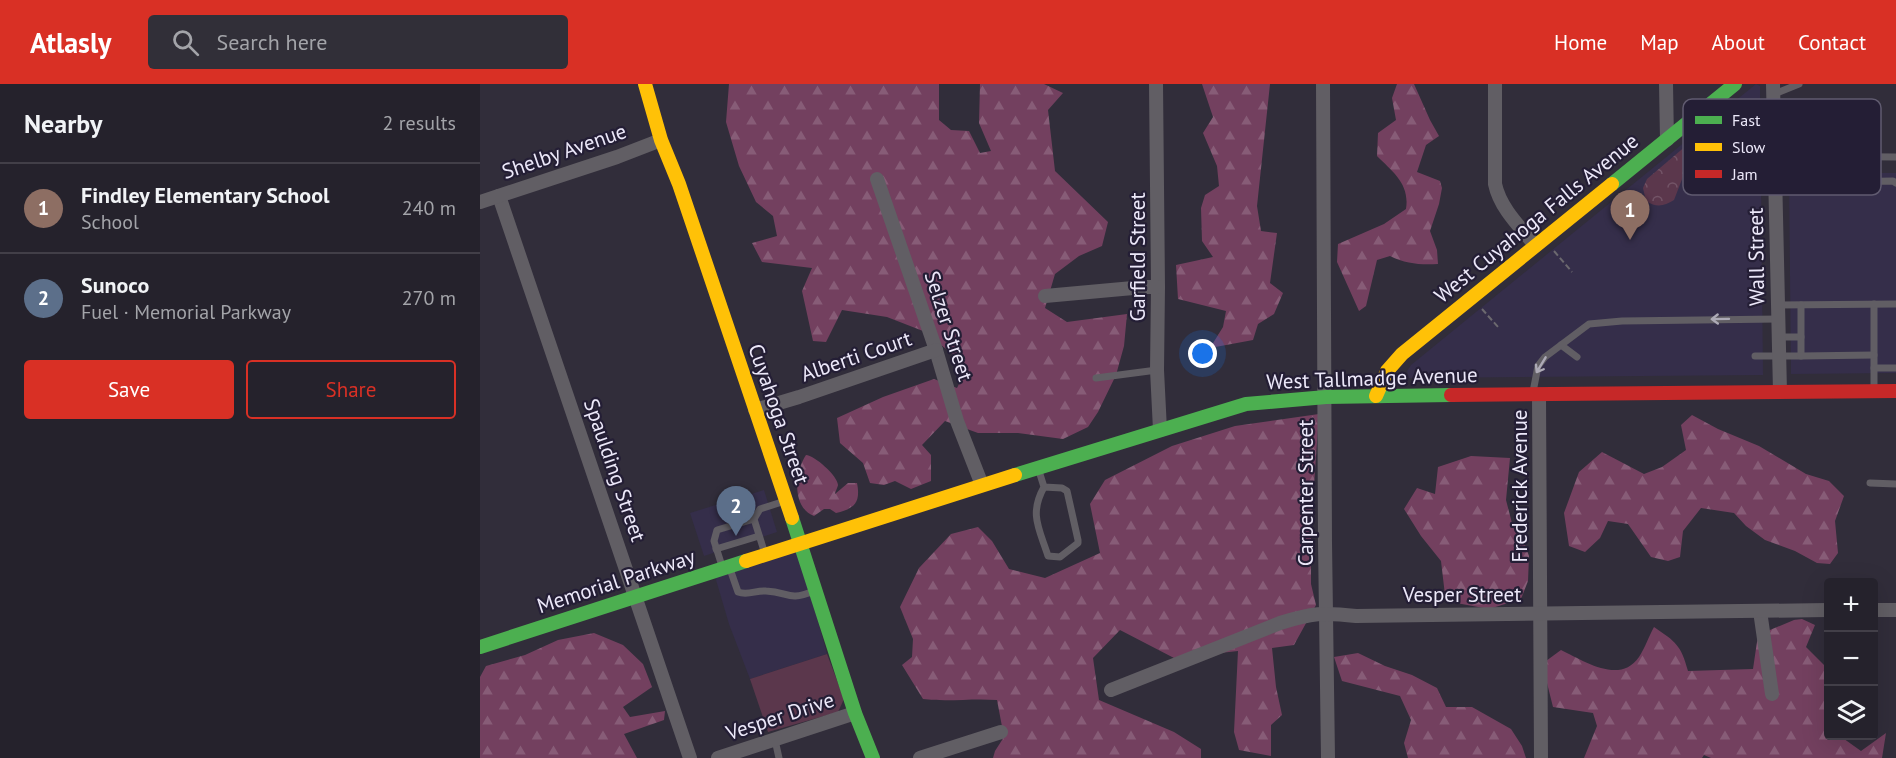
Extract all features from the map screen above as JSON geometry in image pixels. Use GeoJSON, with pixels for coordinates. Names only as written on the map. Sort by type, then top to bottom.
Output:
{"type":"FeatureCollection","features":[{"type":"Feature","properties":{"kind":"main road","name":"Cuyahoga Street"},"geometry":{"type":"LineString","coordinates":[[645,84],[661,140],[786,501],[855,712],[873,758]]}},
{"type":"Feature","properties":{"kind":"main road","name":"West Cuyahoga Falls Avenue"},"geometry":{"type":"LineString","coordinates":[[1717,99],[1735,84]]}},
{"type":"Feature","properties":{"kind":"main road","name":"West Cuyahoga Falls Avenue"},"geometry":{"type":"LineString","coordinates":[[1376,396],[1387,371],[1402,354],[1683,127]]}},
{"type":"Feature","properties":{"kind":"main road","name":"West Tallmadge Avenue"},"geometry":{"type":"LineString","coordinates":[[800,543],[1246,404],[1326,397],[1896,391]]}},
{"type":"Feature","properties":{"kind":"main road","name":"Memorial Parkway"},"geometry":{"type":"LineString","coordinates":[[480,647],[800,543]]}},
{"type":"Feature","properties":{"kind":"street","name":"Garfield Street"},"geometry":{"type":"LineString","coordinates":[[1156,84],[1157,370],[1160,430]]}},
{"type":"Feature","properties":{"kind":"street","name":"Carpenter Street"},"geometry":{"type":"LineString","coordinates":[[1323,84],[1329,758]]}},
{"type":"Feature","properties":{"kind":"street"},"geometry":{"type":"LineString","coordinates":[[1495,84],[1495,184],[1497,194],[1535,245]]}},
{"type":"Feature","properties":{"kind":"street"},"geometry":{"type":"LineString","coordinates":[[1666,84],[1667,140]]}},
{"type":"Feature","properties":{"kind":"street","name":"Shelby Avenue"},"geometry":{"type":"LineString","coordinates":[[480,202],[617,157],[661,140]]}},
{"type":"Feature","properties":{"kind":"street","name":"Selzer Street"},"geometry":{"type":"LineString","coordinates":[[877,179],[936,350],[957,421],[982,485]]}},
{"type":"Feature","properties":{"kind":"street","name":"Wall Street"},"geometry":{"type":"LineString","coordinates":[[1775,195],[1780,392]]}},
{"type":"Feature","properties":{"kind":"street","name":"Spaulding Street"},"geometry":{"type":"LineString","coordinates":[[499,196],[690,758]]}},
{"type":"Feature","properties":{"kind":"street"},"geometry":{"type":"LineString","coordinates":[[1045,296],[1158,287]]}},
{"type":"Feature","properties":{"kind":"street","name":"Alberti Court"},"geometry":{"type":"LineString","coordinates":[[755,410],[799,398],[936,350]]}},
{"type":"Feature","properties":{"kind":"street","name":"Frederick Avenue"},"geometry":{"type":"LineString","coordinates":[[1536,395],[1541,758]]}},
{"type":"Feature","properties":{"kind":"street","name":"Vesper Street"},"geometry":{"type":"LineString","coordinates":[[1111,690],[1308,614],[1326,612],[1356,616],[1824,610]]}},
{"type":"Feature","properties":{"kind":"street"},"geometry":{"type":"LineString","coordinates":[[1878,610],[1896,610]]}},
{"type":"Feature","properties":{"kind":"street"},"geometry":{"type":"LineString","coordinates":[[1760,611],[1772,694]]}},
{"type":"Feature","properties":{"kind":"street","name":"Vesper Drive"},"geometry":{"type":"LineString","coordinates":[[718,758],[855,712]]}},
{"type":"Feature","properties":{"kind":"street"},"geometry":{"type":"LineString","coordinates":[[920,758],[1001,732]]}},
{"type":"Feature","properties":{"kind":"lane"},"geometry":{"type":"LineString","coordinates":[[1773,89],[1799,84]]}},
{"type":"Feature","properties":{"kind":"lane"},"geometry":{"type":"LineString","coordinates":[[1881,157],[1896,157]]}},
{"type":"Feature","properties":{"kind":"lane"},"geometry":{"type":"LineString","coordinates":[[1881,181],[1896,183]]}},
{"type":"Feature","properties":{"kind":"lane"},"geometry":{"type":"LineString","coordinates":[[1874,304],[1874,391]]}},
{"type":"Feature","properties":{"kind":"lane"},"geometry":{"type":"LineString","coordinates":[[1536,395],[1538,366],[1545,357],[1589,324],[1778,312],[1801,305],[1896,304]]}},
{"type":"Feature","properties":{"kind":"lane"},"geometry":{"type":"LineString","coordinates":[[1801,305],[1801,356]]}},
{"type":"Feature","properties":{"kind":"lane"},"geometry":{"type":"LineString","coordinates":[[1779,337],[1801,337]]}},
{"type":"Feature","properties":{"kind":"lane"},"geometry":{"type":"LineString","coordinates":[[1561,345],[1577,357]]}},
{"type":"Feature","properties":{"kind":"lane"},"geometry":{"type":"LineString","coordinates":[[1755,356],[1874,355]]}},
{"type":"Feature","properties":{"kind":"lane"},"geometry":{"type":"LineString","coordinates":[[1874,368],[1896,368]]}},
{"type":"Feature","properties":{"kind":"lane"},"geometry":{"type":"LineString","coordinates":[[1095,378],[1157,370]]}},
{"type":"Feature","properties":{"kind":"lane"},"geometry":{"type":"LineString","coordinates":[[1038,468],[1044,487],[1036,501],[1035,514],[1048,556],[1060,556],[1078,543],[1067,491],[1062,488],[1044,487]]}},
{"type":"Feature","properties":{"kind":"lane"},"geometry":{"type":"LineString","coordinates":[[1870,483],[1896,484]]}},
{"type":"Feature","properties":{"kind":"lane"},"geometry":{"type":"LineString","coordinates":[[786,501],[760,509],[754,519],[717,530],[714,541],[716,549],[738,592],[742,594],[766,591],[800,597],[816,591]]}},
{"type":"Feature","properties":{"kind":"lane"},"geometry":{"type":"LineString","coordinates":[[754,519],[765,555]]}},
{"type":"Feature","properties":{"kind":"lane"},"geometry":{"type":"LineString","coordinates":[[716,549],[759,536]]}},
{"type":"Feature","properties":{"kind":"lane"},"geometry":{"type":"LineString","coordinates":[[775,740],[778,758]]}},
{"type":"Feature","properties":{"kind":"path"},"geometry":{"type":"LineString","coordinates":[[1555,252],[1572,272]]}},
{"type":"Feature","properties":{"kind":"path"},"geometry":{"type":"LineString","coordinates":[[1483,309],[1498,327]]}},
{"type":"Feature","properties":{"kind":"shaded area"},"geometry":{"type":"Polygon","coordinates":[[[1756,84],[1760,86],[1760,99],[1738,99],[1756,84]]]}},
{"type":"Feature","properties":{"kind":"shaded area"},"geometry":{"type":"Polygon","coordinates":[[[1683,143],[1683,195],[1761,195],[1763,375],[1409,378],[1407,371],[1411,365],[1683,143]]]}},
{"type":"Feature","properties":{"kind":"shaded area"},"geometry":{"type":"Polygon","coordinates":[[[1881,173],[1896,173],[1896,373],[1791,374],[1789,195],[1881,195],[1881,173]]]}},
{"type":"Feature","properties":{"kind":"shaded area"},"geometry":{"type":"Polygon","coordinates":[[[764,490],[777,532],[704,556],[690,513],[764,490]]]}},
{"type":"Feature","properties":{"kind":"shaded area"},"geometry":{"type":"Polygon","coordinates":[[[798,547],[827,654],[750,679],[729,624],[714,573],[798,547]]]}},
{"type":"Feature","properties":{"kind":"green space"},"geometry":{"type":"Polygon","coordinates":[[[729,84],[939,84],[939,120],[951,130],[969,131],[980,153],[991,151],[979,123],[980,84],[1044,84],[1063,93],[1048,110],[1055,171],[1108,222],[1102,246],[1079,256],[1055,274],[1045,308],[1067,322],[1127,314],[1124,346],[1116,375],[1088,427],[1063,439],[1018,433],[978,433],[945,421],[922,445],[931,455],[931,481],[911,489],[895,481],[884,485],[870,483],[863,463],[840,443],[837,418],[883,397],[934,379],[957,388],[968,366],[923,331],[887,317],[842,310],[826,342],[813,341],[802,291],[812,268],[762,262],[752,243],[777,236],[773,216],[756,202],[739,166],[726,122],[729,84]]]}},
{"type":"Feature","properties":{"kind":"green space"},"geometry":{"type":"Polygon","coordinates":[[[1202,84],[1270,84],[1257,206],[1261,231],[1277,233],[1270,283],[1283,293],[1274,314],[1258,324],[1253,340],[1210,348],[1223,327],[1226,311],[1178,299],[1176,265],[1213,257],[1202,241],[1201,208],[1205,195],[1219,186],[1217,166],[1203,133],[1213,117],[1202,84]]]}},
{"type":"Feature","properties":{"kind":"green space"},"geometry":{"type":"Polygon","coordinates":[[[1397,84],[1414,84],[1439,136],[1426,145],[1417,172],[1440,181],[1442,188],[1430,231],[1437,250],[1438,264],[1402,261],[1390,256],[1377,260],[1366,306],[1359,311],[1337,262],[1338,244],[1384,224],[1406,209],[1407,200],[1403,185],[1377,156],[1378,133],[1396,120],[1392,98],[1397,84]]]}},
{"type":"Feature","properties":{"kind":"green space"},"geometry":{"type":"Polygon","coordinates":[[[1683,148],[1683,177],[1674,200],[1660,205],[1646,201],[1643,188],[1647,179],[1683,148]]]}},
{"type":"Feature","properties":{"kind":"green space"},"geometry":{"type":"Polygon","coordinates":[[[1319,414],[1311,528],[1311,584],[1316,605],[1294,645],[1272,648],[1276,687],[1282,715],[1271,725],[1271,756],[1239,750],[1234,732],[1238,651],[1174,658],[1120,630],[1093,658],[1099,700],[1174,732],[1201,749],[1201,758],[993,758],[1004,737],[997,700],[923,699],[902,665],[912,657],[913,639],[900,607],[919,568],[951,534],[978,527],[992,541],[1009,569],[1045,578],[1100,553],[1090,504],[1105,480],[1172,446],[1235,426],[1319,414]]]}},
{"type":"Feature","properties":{"kind":"green space"},"geometry":{"type":"Polygon","coordinates":[[[1692,415],[1759,446],[1806,474],[1829,481],[1844,496],[1835,521],[1838,553],[1830,564],[1817,563],[1795,551],[1765,540],[1746,526],[1734,513],[1701,508],[1683,531],[1680,557],[1668,561],[1651,557],[1628,524],[1608,521],[1600,538],[1585,552],[1569,546],[1564,513],[1579,472],[1602,452],[1644,474],[1662,467],[1686,450],[1681,425],[1692,415]]]}},
{"type":"Feature","properties":{"kind":"green space"},"geometry":{"type":"Polygon","coordinates":[[[806,455],[820,462],[837,481],[835,494],[848,483],[857,483],[858,496],[852,507],[836,513],[830,509],[824,509],[814,516],[807,511],[798,497],[797,488],[799,470],[806,455]]]}},
{"type":"Feature","properties":{"kind":"green space"},"geometry":{"type":"Polygon","coordinates":[[[1471,456],[1510,458],[1506,500],[1513,527],[1524,542],[1529,556],[1528,581],[1521,599],[1489,609],[1451,602],[1445,595],[1441,561],[1421,536],[1404,509],[1417,488],[1435,494],[1438,467],[1471,456]]]}},
{"type":"Feature","properties":{"kind":"green space"},"geometry":{"type":"Polygon","coordinates":[[[1802,619],[1815,625],[1806,647],[1824,665],[1824,740],[1846,740],[1861,751],[1886,733],[1882,758],[1711,758],[1704,755],[1702,758],[1584,758],[1597,726],[1593,713],[1553,707],[1547,683],[1546,661],[1561,650],[1602,668],[1622,669],[1631,665],[1639,657],[1654,627],[1677,645],[1688,671],[1753,669],[1758,635],[1802,619]]]}},
{"type":"Feature","properties":{"kind":"green space"},"geometry":{"type":"Polygon","coordinates":[[[594,633],[623,645],[643,664],[652,687],[623,707],[630,717],[665,711],[664,720],[624,734],[637,758],[480,758],[480,677],[486,666],[525,655],[558,640],[594,633]]]}},
{"type":"Feature","properties":{"kind":"green space"},"geometry":{"type":"Polygon","coordinates":[[[1358,653],[1437,688],[1446,707],[1472,707],[1511,729],[1522,746],[1526,758],[1408,758],[1404,743],[1411,720],[1400,696],[1342,681],[1334,657],[1358,653]]]}},
{"type":"Feature","properties":{"kind":"green space"},"geometry":{"type":"Polygon","coordinates":[[[827,654],[844,699],[838,712],[768,732],[750,679],[827,654]]]}},
{"type":"Feature","properties":{"kind":"traffic: fast"},"geometry":{"type":"LineString","coordinates":[[1717,99],[1735,84]]}},
{"type":"Feature","properties":{"kind":"traffic: fast"},"geometry":{"type":"LineString","coordinates":[[1612,184],[1683,126]]}},
{"type":"Feature","properties":{"kind":"traffic: fast"},"geometry":{"type":"LineString","coordinates":[[1015,475],[1246,404],[1326,397],[1451,395]]}},
{"type":"Feature","properties":{"kind":"traffic: fast"},"geometry":{"type":"LineString","coordinates":[[792,518],[855,713],[873,758]]}},
{"type":"Feature","properties":{"kind":"traffic: fast"},"geometry":{"type":"LineString","coordinates":[[480,647],[746,561]]}},
{"type":"Feature","properties":{"kind":"traffic: slow"},"geometry":{"type":"LineString","coordinates":[[645,84],[661,140],[679,184],[792,518]]}},
{"type":"Feature","properties":{"kind":"traffic: slow"},"geometry":{"type":"LineString","coordinates":[[1376,396],[1387,371],[1402,354],[1612,184]]}},
{"type":"Feature","properties":{"kind":"traffic: slow"},"geometry":{"type":"LineString","coordinates":[[746,561],[1015,475]]}},
{"type":"Feature","properties":{"kind":"traffic: jam"},"geometry":{"type":"LineString","coordinates":[[1451,395],[1896,391]]}},
{"type":"Feature","properties":{"kind":"place","name":"Findley Elementary School"},"geometry":{"type":"Point","coordinates":[1630,240]}},
{"type":"Feature","properties":{"kind":"place","name":"Sunoco"},"geometry":{"type":"Point","coordinates":[736,536]}}]}
